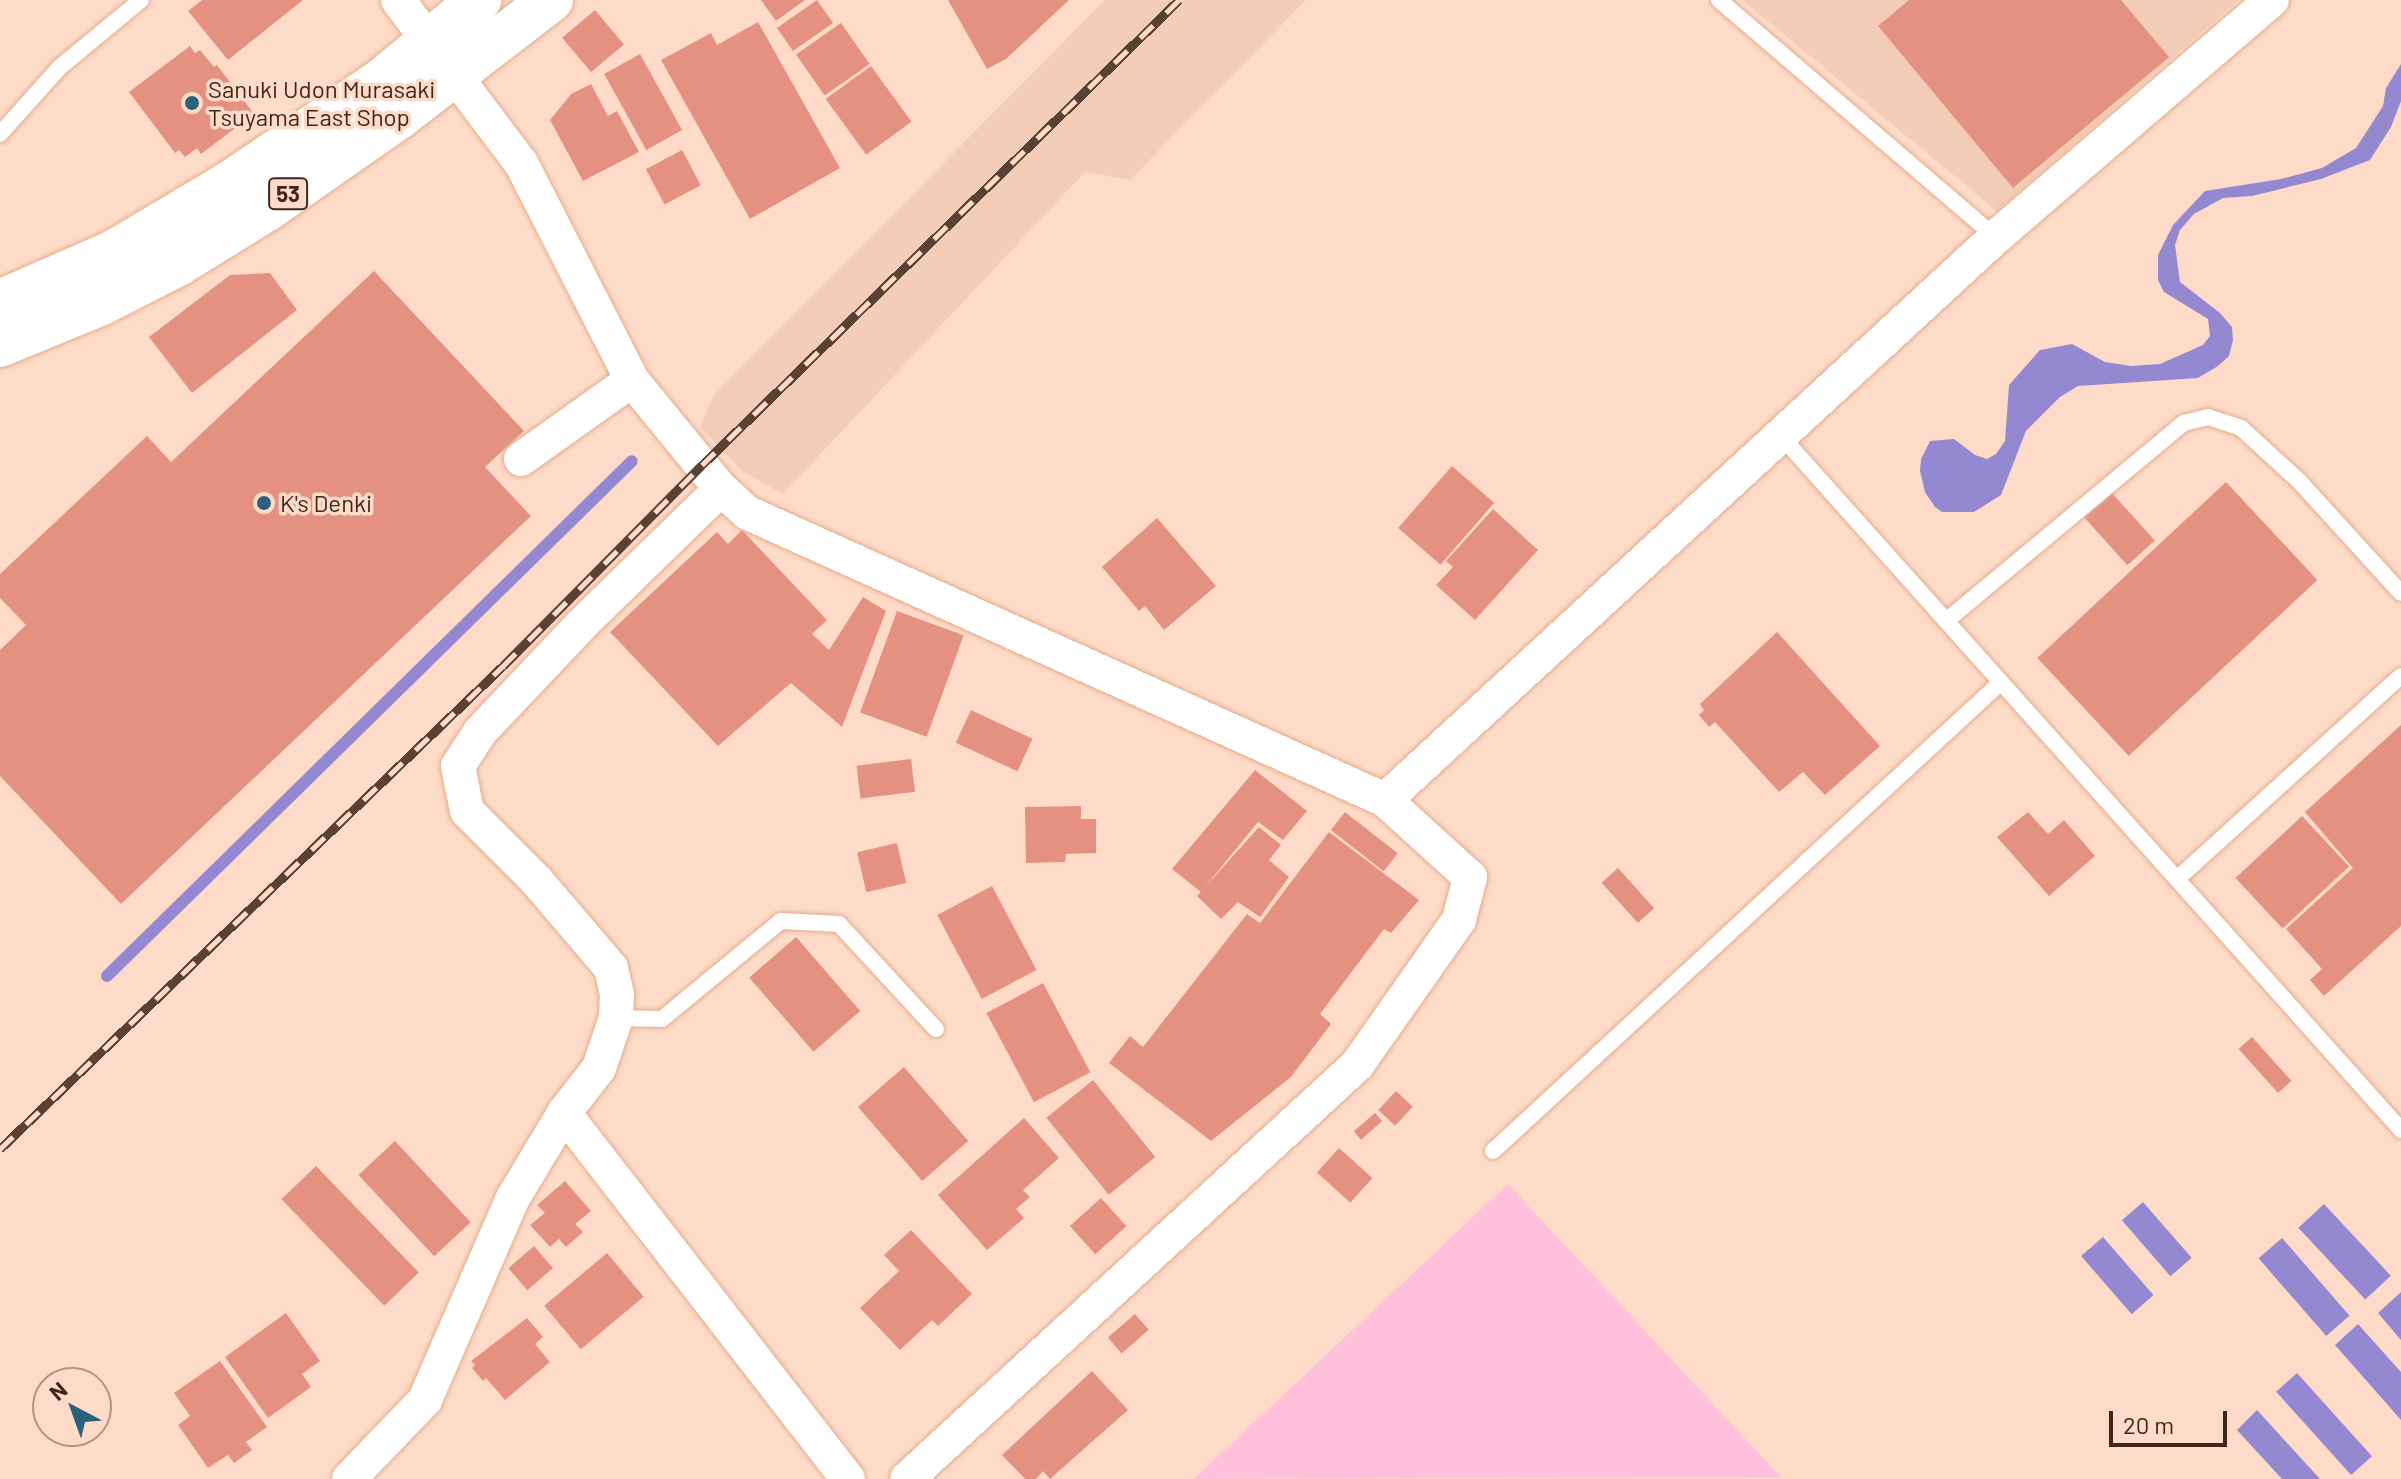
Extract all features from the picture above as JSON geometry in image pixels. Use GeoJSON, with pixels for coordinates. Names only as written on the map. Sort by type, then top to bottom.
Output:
{"type":"FeatureCollection","features":[{"type":"Feature","properties":{"kind":"highway","name":"53"},"geometry":{"type":"LineString","coordinates":[[441,57],[479,0]]}},
{"type":"Feature","properties":{"kind":"highway","name":"53"},"geometry":{"type":"LineString","coordinates":[[4,329],[116,251],[230,183],[380,82],[441,57],[551,0]]}},
{"type":"Feature","properties":{"kind":"street"},"geometry":{"type":"LineString","coordinates":[[398,0],[521,163],[632,380],[721,489],[748,513],[1385,800],[1470,877],[1459,920],[1357,1065],[907,1479]]}},
{"type":"Feature","properties":{"kind":"street"},"geometry":{"type":"LineString","coordinates":[[1385,800],[1996,237],[2272,0]]}},
{"type":"Feature","properties":{"kind":"street"},"geometry":{"type":"LineString","coordinates":[[521,459],[632,380]]}},
{"type":"Feature","properties":{"kind":"street"},"geometry":{"type":"LineString","coordinates":[[349,1479],[425,1400],[513,1198],[564,1113],[599,1068],[616,1018],[617,994],[611,968],[537,881],[467,811],[458,766],[480,732],[582,624],[721,489]]}},
{"type":"Feature","properties":{"kind":"street"},"geometry":{"type":"LineString","coordinates":[[564,1113],[848,1479]]}},
{"type":"Feature","properties":{"kind":"lane"},"geometry":{"type":"LineString","coordinates":[[0,132],[60,67],[141,0]]}},
{"type":"Feature","properties":{"kind":"lane"},"geometry":{"type":"LineString","coordinates":[[1719,0],[1996,237]]}},
{"type":"Feature","properties":{"kind":"lane"},"geometry":{"type":"LineString","coordinates":[[1946,621],[2184,423],[2208,417],[2241,428],[2299,481],[2401,593]]}},
{"type":"Feature","properties":{"kind":"lane"},"geometry":{"type":"LineString","coordinates":[[1781,436],[2401,1130]]}},
{"type":"Feature","properties":{"kind":"lane"},"geometry":{"type":"LineString","coordinates":[[2177,879],[2401,676]]}},
{"type":"Feature","properties":{"kind":"lane"},"geometry":{"type":"LineString","coordinates":[[1493,1151],[2001,682]]}},
{"type":"Feature","properties":{"kind":"lane"},"geometry":{"type":"LineString","coordinates":[[616,1018],[662,1019],[781,921],[839,924],[936,1029]]}},
{"type":"Feature","properties":{"kind":"shaded area"},"geometry":{"type":"Polygon","coordinates":[[[1105,0],[1306,0],[1130,180],[1085,172],[783,494],[742,471],[700,427],[714,395],[1105,0]]]}},
{"type":"Feature","properties":{"kind":"shaded area"},"geometry":{"type":"Polygon","coordinates":[[[1742,0],[2238,0],[1997,211],[1742,0]]]}},
{"type":"Feature","properties":{"kind":"shaded area"},"geometry":{"type":"Polygon","coordinates":[[[2401,64],[2401,101],[2391,127],[2370,160],[2321,179],[2252,196],[2223,198],[2194,214],[2180,230],[2175,245],[2180,282],[2220,313],[2232,327],[2229,356],[2198,378],[2078,386],[2060,397],[2026,431],[2001,495],[1974,512],[1942,512],[1935,507],[1925,492],[1920,471],[1921,459],[1930,441],[1954,439],[1975,455],[1987,459],[1996,454],[2005,441],[2009,385],[2040,350],[2072,344],[2105,362],[2131,366],[2160,364],[2203,345],[2210,336],[2208,319],[2164,292],[2158,280],[2158,255],[2173,225],[2205,191],[2281,179],[2322,168],[2356,148],[2383,106],[2386,88],[2401,64]]]}},
{"type":"Feature","properties":{"kind":"shaded area"},"geometry":{"type":"Polygon","coordinates":[[[1508,1184],[1781,1477],[1194,1479],[1508,1184]]]}},
{"type":"Feature","properties":{"kind":"shaded area"},"geometry":{"type":"Polygon","coordinates":[[[2143,1202],[2192,1258],[2170,1276],[2122,1220],[2143,1202]]]}},
{"type":"Feature","properties":{"kind":"shaded area"},"geometry":{"type":"Polygon","coordinates":[[[2324,1204],[2391,1276],[2365,1300],[2298,1228],[2324,1204]]]}},
{"type":"Feature","properties":{"kind":"shaded area"},"geometry":{"type":"Polygon","coordinates":[[[2103,1237],[2154,1295],[2132,1314],[2081,1256],[2103,1237]]]}},
{"type":"Feature","properties":{"kind":"shaded area"},"geometry":{"type":"Polygon","coordinates":[[[2282,1238],[2350,1316],[2326,1336],[2259,1258],[2282,1238]]]}},
{"type":"Feature","properties":{"kind":"shaded area"},"geometry":{"type":"Polygon","coordinates":[[[2401,1292],[2401,1340],[2378,1313],[2401,1292]]]}},
{"type":"Feature","properties":{"kind":"shaded area"},"geometry":{"type":"Polygon","coordinates":[[[2358,1324],[2401,1372],[2401,1420],[2335,1345],[2358,1324]]]}},
{"type":"Feature","properties":{"kind":"shaded area"},"geometry":{"type":"Polygon","coordinates":[[[2297,1373],[2372,1456],[2351,1475],[2276,1392],[2297,1373]]]}},
{"type":"Feature","properties":{"kind":"shaded area"},"geometry":{"type":"Polygon","coordinates":[[[2257,1410],[2320,1479],[2282,1479],[2237,1430],[2257,1410]]]}},
{"type":"Feature","properties":{"kind":"building"},"geometry":{"type":"Polygon","coordinates":[[[202,0],[303,0],[228,60],[188,11],[202,0]]]}},
{"type":"Feature","properties":{"kind":"building"},"geometry":{"type":"Polygon","coordinates":[[[761,0],[805,0],[776,21],[761,0]]]}},
{"type":"Feature","properties":{"kind":"building"},"geometry":{"type":"Polygon","coordinates":[[[817,0],[833,23],[793,51],[777,28],[817,0]]]}},
{"type":"Feature","properties":{"kind":"building"},"geometry":{"type":"Polygon","coordinates":[[[948,0],[1069,0],[1006,59],[987,69],[948,0]]]}},
{"type":"Feature","properties":{"kind":"building"},"geometry":{"type":"Polygon","coordinates":[[[1909,0],[2121,0],[2169,57],[2013,188],[1878,26],[1909,0]]]}},
{"type":"Feature","properties":{"kind":"building"},"geometry":{"type":"Polygon","coordinates":[[[595,10],[624,44],[591,72],[562,38],[595,10]]]}},
{"type":"Feature","properties":{"kind":"building"},"geometry":{"type":"Polygon","coordinates":[[[758,22],[840,168],[750,219],[661,60],[711,33],[717,45],[758,22]]]}},
{"type":"Feature","properties":{"kind":"building"},"geometry":{"type":"Polygon","coordinates":[[[841,23],[870,64],[825,96],[796,55],[841,23]]]}},
{"type":"Feature","properties":{"kind":"building","name":"Sanuki Udon Murasaki Tsuyama East Shop"},"geometry":{"type":"Polygon","coordinates":[[[190,46],[195,53],[200,50],[214,67],[217,65],[254,114],[201,154],[197,148],[185,157],[179,150],[175,153],[129,92],[190,46]]]}},
{"type":"Feature","properties":{"kind":"building"},"geometry":{"type":"Polygon","coordinates":[[[640,54],[682,130],[646,150],[604,74],[640,54]]]}},
{"type":"Feature","properties":{"kind":"building"},"geometry":{"type":"Polygon","coordinates":[[[871,66],[912,122],[866,155],[826,99],[871,66]]]}},
{"type":"Feature","properties":{"kind":"building"},"geometry":{"type":"Polygon","coordinates":[[[591,84],[608,116],[617,111],[639,152],[583,181],[550,120],[571,94],[591,84]]]}},
{"type":"Feature","properties":{"kind":"building"},"geometry":{"type":"Polygon","coordinates":[[[682,150],[701,185],[665,205],[646,169],[682,150]]]}},
{"type":"Feature","properties":{"kind":"building"},"geometry":{"type":"Polygon","coordinates":[[[374,271],[524,431],[485,467],[531,516],[121,904],[0,776],[0,650],[26,625],[0,598],[0,574],[147,436],[171,462],[374,271]]]}},
{"type":"Feature","properties":{"kind":"building"},"geometry":{"type":"Polygon","coordinates":[[[270,273],[297,310],[192,393],[149,337],[230,275],[270,273]]]}},
{"type":"Feature","properties":{"kind":"building"},"geometry":{"type":"Polygon","coordinates":[[[1452,466],[1494,503],[1440,565],[1398,528],[1452,466]]]}},
{"type":"Feature","properties":{"kind":"building"},"geometry":{"type":"Polygon","coordinates":[[[2226,482],[2317,580],[2129,756],[2037,658],[2226,482]]]}},
{"type":"Feature","properties":{"kind":"building"},"geometry":{"type":"Polygon","coordinates":[[[2112,493],[2155,541],[2127,565],[2085,518],[2112,493]]]}},
{"type":"Feature","properties":{"kind":"building"},"geometry":{"type":"Polygon","coordinates":[[[1493,509],[1538,550],[1475,620],[1436,585],[1453,567],[1446,561],[1493,509]]]}},
{"type":"Feature","properties":{"kind":"building"},"geometry":{"type":"Polygon","coordinates":[[[1157,518],[1216,586],[1164,630],[1145,606],[1139,611],[1102,567],[1157,518]]]}},
{"type":"Feature","properties":{"kind":"building"},"geometry":{"type":"Polygon","coordinates":[[[742,530],[827,620],[812,634],[829,650],[863,597],[886,611],[842,727],[791,683],[718,746],[610,632],[717,532],[728,544],[742,530]]]}},
{"type":"Feature","properties":{"kind":"building"},"geometry":{"type":"Polygon","coordinates":[[[897,611],[964,635],[927,737],[860,712],[897,611]]]}},
{"type":"Feature","properties":{"kind":"building"},"geometry":{"type":"Polygon","coordinates":[[[1777,632],[1880,746],[1825,795],[1803,772],[1779,792],[1715,722],[1709,727],[1699,715],[1704,710],[1700,704],[1777,632]]]}},
{"type":"Feature","properties":{"kind":"building"},"geometry":{"type":"Polygon","coordinates":[[[971,710],[1033,739],[1017,771],[956,743],[971,710]]]}},
{"type":"Feature","properties":{"kind":"building"},"geometry":{"type":"Polygon","coordinates":[[[2401,725],[2401,926],[2324,996],[2310,980],[2322,969],[2286,929],[2353,868],[2305,812],[2401,725]]]}},
{"type":"Feature","properties":{"kind":"building"},"geometry":{"type":"Polygon","coordinates":[[[911,759],[915,792],[860,798],[856,766],[911,759]]]}},
{"type":"Feature","properties":{"kind":"building"},"geometry":{"type":"Polygon","coordinates":[[[1255,770],[1307,811],[1283,840],[1258,822],[1201,892],[1172,869],[1255,770]]]}},
{"type":"Feature","properties":{"kind":"building"},"geometry":{"type":"Polygon","coordinates":[[[1081,806],[1081,819],[1096,819],[1096,853],[1066,854],[1065,862],[1026,863],[1025,807],[1081,806]]]}},
{"type":"Feature","properties":{"kind":"building"},"geometry":{"type":"Polygon","coordinates":[[[1345,812],[1398,853],[1384,871],[1331,830],[1345,812]]]}},
{"type":"Feature","properties":{"kind":"building"},"geometry":{"type":"Polygon","coordinates":[[[2028,812],[2048,834],[2064,820],[2095,856],[2049,896],[1997,837],[2028,812]]]}},
{"type":"Feature","properties":{"kind":"building"},"geometry":{"type":"Polygon","coordinates":[[[2302,816],[2349,866],[2283,929],[2235,878],[2302,816]]]}},
{"type":"Feature","properties":{"kind":"building"},"geometry":{"type":"Polygon","coordinates":[[[1259,827],[1281,845],[1269,860],[1289,877],[1260,917],[1238,902],[1221,919],[1197,896],[1259,827]]]}},
{"type":"Feature","properties":{"kind":"building"},"geometry":{"type":"Polygon","coordinates":[[[1329,832],[1419,900],[1391,933],[1384,929],[1320,1014],[1331,1024],[1291,1077],[1211,1141],[1109,1063],[1130,1036],[1143,1047],[1247,914],[1260,923],[1329,832]]]}},
{"type":"Feature","properties":{"kind":"building"},"geometry":{"type":"Polygon","coordinates":[[[897,843],[906,883],[866,892],[857,852],[897,843]]]}},
{"type":"Feature","properties":{"kind":"building"},"geometry":{"type":"Polygon","coordinates":[[[1618,868],[1654,908],[1638,923],[1602,883],[1618,868]]]}},
{"type":"Feature","properties":{"kind":"building"},"geometry":{"type":"Polygon","coordinates":[[[992,886],[1037,970],[982,999],[937,915],[992,886]]]}},
{"type":"Feature","properties":{"kind":"building"},"geometry":{"type":"Polygon","coordinates":[[[796,937],[860,1011],[814,1052],[749,978],[796,937]]]}},
{"type":"Feature","properties":{"kind":"building"},"geometry":{"type":"Polygon","coordinates":[[[1043,983],[1090,1072],[1034,1102],[986,1013],[1043,983]]]}},
{"type":"Feature","properties":{"kind":"building"},"geometry":{"type":"Polygon","coordinates":[[[2252,1037],[2291,1081],[2278,1093],[2239,1049],[2252,1037]]]}},
{"type":"Feature","properties":{"kind":"building"},"geometry":{"type":"Polygon","coordinates":[[[904,1067],[968,1141],[922,1181],[858,1107],[904,1067]]]}},
{"type":"Feature","properties":{"kind":"building"},"geometry":{"type":"Polygon","coordinates":[[[1093,1080],[1155,1157],[1109,1195],[1046,1118],[1093,1080]]]}},
{"type":"Feature","properties":{"kind":"building"},"geometry":{"type":"Polygon","coordinates":[[[1396,1091],[1413,1107],[1395,1126],[1378,1110],[1396,1091]]]}},
{"type":"Feature","properties":{"kind":"building"},"geometry":{"type":"Polygon","coordinates":[[[1375,1113],[1382,1121],[1361,1140],[1354,1131],[1375,1113]]]}},
{"type":"Feature","properties":{"kind":"building"},"geometry":{"type":"Polygon","coordinates":[[[1024,1118],[1059,1158],[1023,1190],[1030,1197],[1016,1209],[1024,1218],[987,1250],[938,1195],[1024,1118]]]}},
{"type":"Feature","properties":{"kind":"building"},"geometry":{"type":"Polygon","coordinates":[[[395,1141],[471,1222],[434,1256],[358,1175],[395,1141]]]}},
{"type":"Feature","properties":{"kind":"building"},"geometry":{"type":"Polygon","coordinates":[[[1339,1148],[1372,1178],[1350,1203],[1317,1173],[1339,1148]]]}},
{"type":"Feature","properties":{"kind":"building"},"geometry":{"type":"Polygon","coordinates":[[[316,1166],[419,1272],[384,1306],[281,1199],[316,1166]]]}},
{"type":"Feature","properties":{"kind":"building"},"geometry":{"type":"Polygon","coordinates":[[[565,1181],[591,1211],[575,1224],[583,1232],[566,1247],[559,1239],[550,1247],[530,1225],[545,1213],[537,1205],[565,1181]]]}},
{"type":"Feature","properties":{"kind":"building"},"geometry":{"type":"Polygon","coordinates":[[[1101,1198],[1126,1226],[1095,1254],[1070,1226],[1101,1198]]]}},
{"type":"Feature","properties":{"kind":"building"},"geometry":{"type":"Polygon","coordinates":[[[911,1230],[972,1294],[938,1326],[932,1320],[900,1350],[860,1308],[899,1271],[884,1255],[911,1230]]]}},
{"type":"Feature","properties":{"kind":"building"},"geometry":{"type":"Polygon","coordinates":[[[534,1246],[553,1268],[527,1290],[508,1268],[534,1246]]]}},
{"type":"Feature","properties":{"kind":"building"},"geometry":{"type":"Polygon","coordinates":[[[607,1253],[644,1297],[581,1349],[544,1306],[607,1253]]]}},
{"type":"Feature","properties":{"kind":"building"},"geometry":{"type":"Polygon","coordinates":[[[286,1313],[320,1361],[302,1374],[311,1387],[268,1418],[225,1357],[286,1313]]]}},
{"type":"Feature","properties":{"kind":"building"},"geometry":{"type":"Polygon","coordinates":[[[1135,1314],[1149,1330],[1122,1353],[1108,1338],[1135,1314]]]}},
{"type":"Feature","properties":{"kind":"building"},"geometry":{"type":"Polygon","coordinates":[[[527,1318],[543,1337],[535,1344],[550,1362],[505,1400],[486,1378],[483,1381],[472,1368],[475,1365],[471,1361],[527,1318]]]}},
{"type":"Feature","properties":{"kind":"building"},"geometry":{"type":"Polygon","coordinates":[[[220,1361],[267,1427],[246,1442],[252,1450],[234,1463],[228,1455],[208,1468],[178,1425],[190,1416],[174,1393],[220,1361]]]}},
{"type":"Feature","properties":{"kind":"building"},"geometry":{"type":"Polygon","coordinates":[[[1092,1371],[1128,1410],[1050,1479],[1043,1471],[1036,1479],[1025,1479],[1002,1455],[1092,1371]]]}},
{"type":"Feature","properties":{"kind":"waterway"},"geometry":{"type":"LineString","coordinates":[[107,976],[632,461]]}},
{"type":"Feature","properties":{"kind":"railway"},"geometry":{"type":"LineString","coordinates":[[0,1149],[503,666],[702,465],[1179,0]]}},
{"type":"Feature","properties":{"kind":"place","name":"Sanuki Udon Murasaki Tsuyama East Shop"},"geometry":{"type":"Point","coordinates":[192,103]}},
{"type":"Feature","properties":{"kind":"place","name":"K's Denki"},"geometry":{"type":"Point","coordinates":[264,503]}}]}
